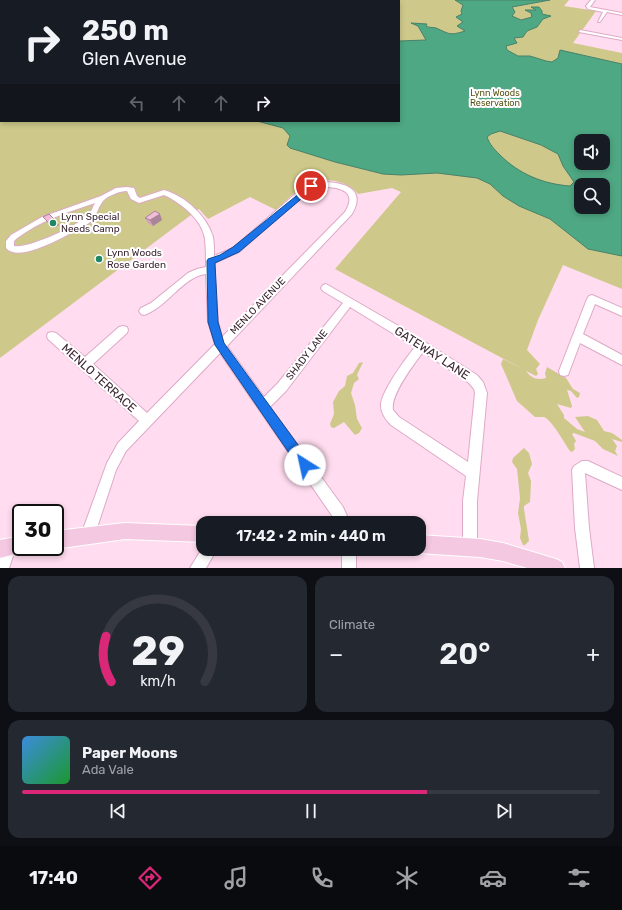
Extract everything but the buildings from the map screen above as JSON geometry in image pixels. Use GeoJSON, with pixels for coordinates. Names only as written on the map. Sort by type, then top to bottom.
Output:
{"type":"FeatureCollection","features":[{"type":"Feature","properties":{"kind":"main road"},"geometry":{"type":"LineString","coordinates":[[64,539],[88,535],[148,531],[196,534]]}},
{"type":"Feature","properties":{"kind":"main road"},"geometry":{"type":"LineString","coordinates":[[426,544],[470,547],[503,552],[556,568]]}},
{"type":"Feature","properties":{"kind":"street"},"geometry":{"type":"LineString","coordinates":[[593,0],[588,8],[622,14]]}},
{"type":"Feature","properties":{"kind":"street"},"geometry":{"type":"LineString","coordinates":[[598,21],[605,12]]}},
{"type":"Feature","properties":{"kind":"street"},"geometry":{"type":"LineString","coordinates":[[580,31],[621,39],[617,44]]}},
{"type":"Feature","properties":{"kind":"street","name":"MENLO AVENUE"},"geometry":{"type":"LineString","coordinates":[[88,535],[116,456],[125,444],[348,214],[354,206],[352,196],[342,187],[329,184],[311,186],[236,250],[211,265]]}},
{"type":"Feature","properties":{"kind":"street"},"geometry":{"type":"LineString","coordinates":[[101,198],[92,216],[86,221],[40,244],[18,250],[10,248],[10,242],[15,236],[45,218],[124,188],[131,190],[134,197],[139,201],[159,193],[166,193],[187,205],[204,227],[210,241],[213,322],[220,345],[340,516]]}},
{"type":"Feature","properties":{"kind":"street"},"geometry":{"type":"LineString","coordinates":[[144,311],[154,306],[191,275],[211,265]]}},
{"type":"Feature","properties":{"kind":"street","name":"GATEWAY LANE"},"geometry":{"type":"LineString","coordinates":[[326,288],[422,346],[470,377],[480,387],[481,393],[472,472],[469,524],[470,547]]}},
{"type":"Feature","properties":{"kind":"street"},"geometry":{"type":"LineString","coordinates":[[564,371],[592,299],[622,312]]}},
{"type":"Feature","properties":{"kind":"street","name":"SHADY LANE"},"geometry":{"type":"LineString","coordinates":[[263,406],[282,387],[349,302]]}},
{"type":"Feature","properties":{"kind":"street"},"geometry":{"type":"LineString","coordinates":[[85,364],[123,330]]}},
{"type":"Feature","properties":{"kind":"street","name":"MENLO TERRACE"},"geometry":{"type":"LineString","coordinates":[[52,336],[147,421]]}},
{"type":"Feature","properties":{"kind":"street"},"geometry":{"type":"LineString","coordinates":[[577,336],[622,360]]}},
{"type":"Feature","properties":{"kind":"street"},"geometry":{"type":"LineString","coordinates":[[422,346],[409,362],[388,398],[386,403],[388,412],[395,421],[472,472]]}},
{"type":"Feature","properties":{"kind":"street"},"geometry":{"type":"LineString","coordinates":[[587,568],[577,474],[579,469],[582,467],[590,468],[622,484]]}},
{"type":"Feature","properties":{"kind":"street"},"geometry":{"type":"LineString","coordinates":[[2,568],[10,547]]}},
{"type":"Feature","properties":{"kind":"street"},"geometry":{"type":"LineString","coordinates":[[197,568],[205,556]]}},
{"type":"Feature","properties":{"kind":"street"},"geometry":{"type":"LineString","coordinates":[[349,556],[349,568]]}},
{"type":"Feature","properties":{"kind":"green space","name":"Lynn Woods Reservation"},"geometry":{"type":"Polygon","coordinates":[[[400,0],[569,0],[564,6],[596,11],[573,43],[622,53],[622,289],[563,265],[538,320],[527,350],[540,364],[536,369],[538,374],[536,376],[526,371],[530,376],[535,378],[546,378],[545,373],[547,367],[566,378],[573,389],[580,393],[579,397],[577,398],[571,391],[567,390],[572,406],[571,408],[557,404],[564,415],[564,418],[577,429],[585,432],[575,417],[588,416],[597,420],[604,431],[612,433],[622,440],[622,442],[612,439],[617,446],[615,451],[618,456],[603,449],[595,441],[574,433],[572,434],[576,441],[574,444],[575,449],[572,452],[570,451],[547,419],[544,417],[535,417],[517,401],[501,364],[503,359],[521,368],[335,269],[401,192],[392,188],[358,194],[347,185],[340,182],[325,180],[311,183],[300,188],[276,210],[250,197],[208,219],[199,209],[0,358],[0,122],[400,122],[400,0]]]}},
{"type":"Feature","properties":{"kind":"green space"},"geometry":{"type":"Polygon","coordinates":[[[363,362],[357,375],[359,379],[354,383],[351,393],[357,419],[362,428],[359,433],[355,435],[344,422],[334,428],[331,427],[330,424],[334,414],[333,402],[339,391],[345,386],[347,376],[353,373],[359,363],[363,362]]]}},
{"type":"Feature","properties":{"kind":"green space"},"geometry":{"type":"Polygon","coordinates":[[[524,448],[529,453],[532,464],[528,473],[531,481],[530,502],[524,506],[529,541],[523,545],[520,538],[521,529],[518,513],[520,498],[517,469],[512,462],[513,458],[524,448]]]}},
{"type":"Feature","properties":{"kind":"shaded area"},"geometry":{"type":"Polygon","coordinates":[[[455,0],[550,0],[512,7],[515,12],[512,16],[521,20],[532,17],[531,13],[525,10],[536,10],[531,7],[539,7],[542,14],[551,16],[543,19],[537,27],[527,31],[523,37],[514,38],[517,43],[506,46],[507,50],[518,56],[530,56],[552,62],[558,58],[560,50],[622,64],[622,256],[588,249],[550,219],[519,206],[503,196],[490,184],[477,178],[437,173],[401,175],[383,174],[335,162],[290,148],[287,145],[290,136],[283,128],[261,122],[400,122],[400,41],[426,40],[418,26],[411,23],[427,24],[427,27],[436,28],[450,34],[465,31],[457,26],[463,22],[456,17],[462,14],[461,11],[463,5],[455,0]],[[500,131],[487,137],[494,149],[507,162],[523,173],[550,183],[570,186],[574,182],[563,166],[558,154],[541,145],[500,131]]]}},
{"type":"Feature","properties":{"kind":"place","name":"Lynn Special Needs Camp"},"geometry":{"type":"Point","coordinates":[53,223]}},
{"type":"Feature","properties":{"kind":"place","name":"Lynn Woods Rose Garden"},"geometry":{"type":"Point","coordinates":[99,259]}},
{"type":"Feature","properties":{"kind":"route"},"geometry":{"type":"LineString","coordinates":[[305,465],[220,345],[213,322],[211,261],[230,254],[236,250],[311,186]]}}]}
